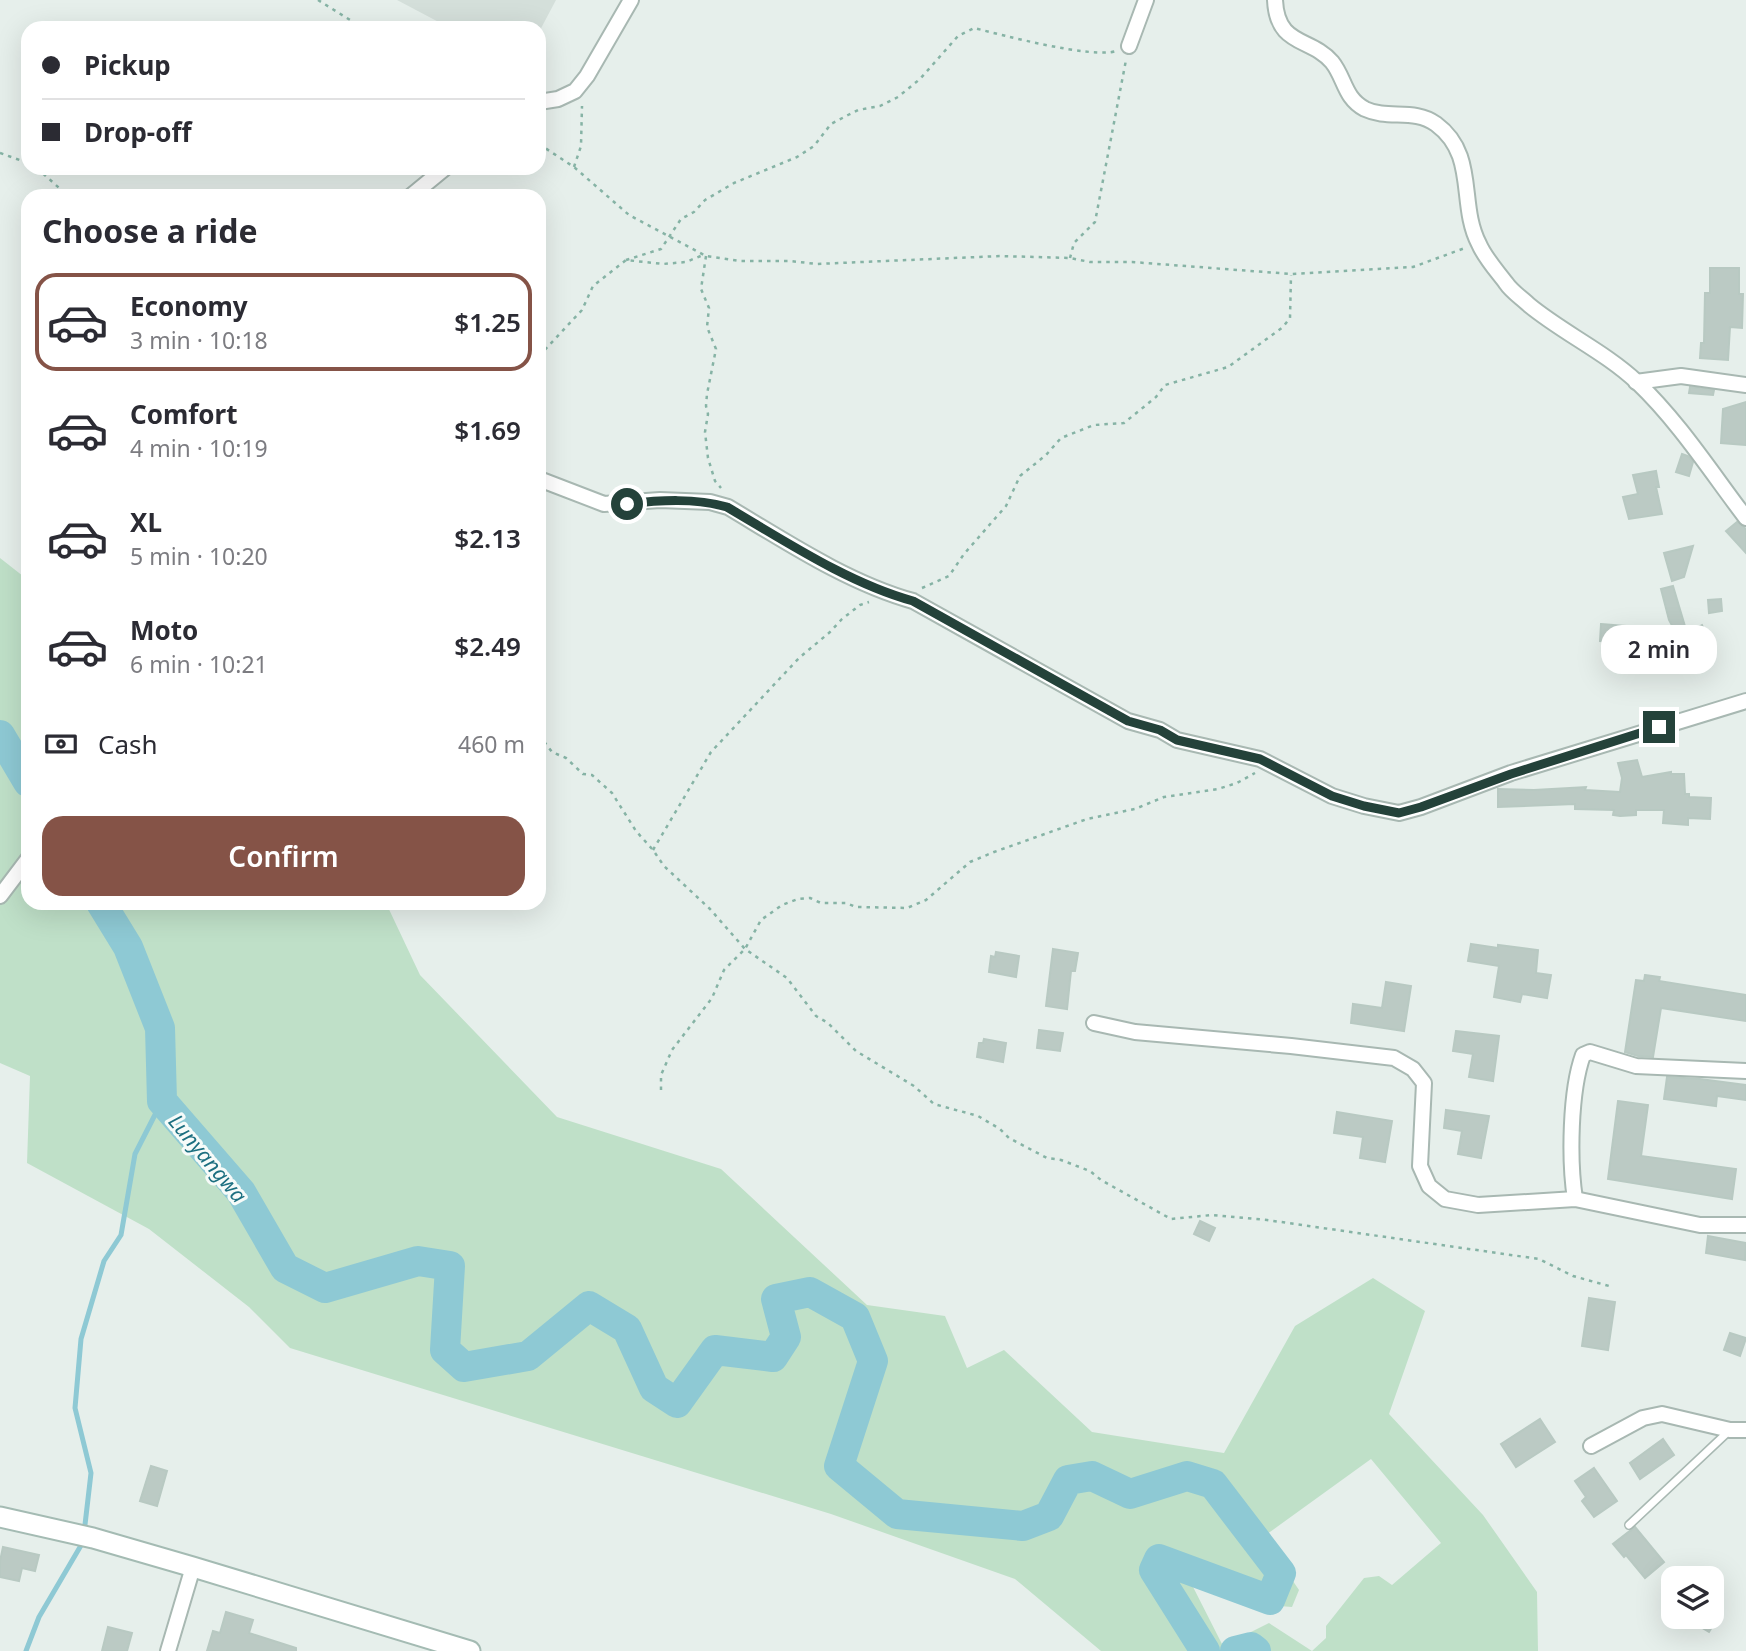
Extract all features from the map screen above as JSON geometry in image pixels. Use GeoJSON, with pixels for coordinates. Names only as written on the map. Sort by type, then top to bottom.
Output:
{"type":"FeatureCollection","features":[{"type":"Feature","properties":{"kind":"street"},"geometry":{"type":"LineString","coordinates":[[546,101],[575,91],[587,76],[631,0]]}},
{"type":"Feature","properties":{"kind":"street"},"geometry":{"type":"LineString","coordinates":[[1129,46],[1146,0]]}},
{"type":"Feature","properties":{"kind":"street"},"geometry":{"type":"LineString","coordinates":[[1276,0],[1276,12],[1282,26],[1296,40],[1331,61],[1342,85],[1363,108],[1383,116],[1418,116],[1433,122],[1447,133],[1460,151],[1478,244],[1508,287],[1636,382],[1682,433],[1746,518]]}},
{"type":"Feature","properties":{"kind":"street"},"geometry":{"type":"LineString","coordinates":[[420,189],[436,175]]}},
{"type":"Feature","properties":{"kind":"street"},"geometry":{"type":"LineString","coordinates":[[1636,382],[1688,376],[1746,385]]}},
{"type":"Feature","properties":{"kind":"street"},"geometry":{"type":"LineString","coordinates":[[546,482],[604,504],[660,500],[710,502],[727,507],[849,575],[885,593],[913,601],[1128,721],[1160,730],[1177,740],[1260,759],[1332,796],[1399,813],[1550,761],[1746,701]]}},
{"type":"Feature","properties":{"kind":"street"},"geometry":{"type":"LineString","coordinates":[[0,896],[21,868]]}},
{"type":"Feature","properties":{"kind":"street"},"geometry":{"type":"LineString","coordinates":[[1094,1023],[1135,1032],[1394,1058],[1413,1069],[1424,1083],[1420,1166],[1429,1186],[1445,1199],[1478,1205],[1574,1199],[1700,1225],[1746,1225]]}},
{"type":"Feature","properties":{"kind":"street"},"geometry":{"type":"LineString","coordinates":[[1574,1199],[1571,1173],[1572,1118],[1583,1055],[1590,1052],[1636,1066],[1746,1071]]}},
{"type":"Feature","properties":{"kind":"street"},"geometry":{"type":"LineString","coordinates":[[1591,1446],[1643,1418],[1662,1414],[1730,1430],[1746,1430]]}},
{"type":"Feature","properties":{"kind":"street"},"geometry":{"type":"LineString","coordinates":[[0,1517],[93,1538],[470,1651]]}},
{"type":"Feature","properties":{"kind":"street"},"geometry":{"type":"LineString","coordinates":[[168,1651],[193,1567]]}},
{"type":"Feature","properties":{"kind":"lane"},"geometry":{"type":"LineString","coordinates":[[1629,1525],[1730,1430]]}},
{"type":"Feature","properties":{"kind":"path"},"geometry":{"type":"LineString","coordinates":[[318,0],[352,21]]}},
{"type":"Feature","properties":{"kind":"path"},"geometry":{"type":"LineString","coordinates":[[546,349],[582,310],[593,285],[626,260],[661,249],[681,219],[694,212],[705,200],[734,183],[797,157],[814,146],[831,124],[858,110],[880,106],[898,97],[920,79],[958,36],[974,28],[1041,44],[1107,54],[1129,46]]}},
{"type":"Feature","properties":{"kind":"path"},"geometry":{"type":"LineString","coordinates":[[1070,258],[1074,243],[1095,222],[1129,46]]}},
{"type":"Feature","properties":{"kind":"path"},"geometry":{"type":"LineString","coordinates":[[574,167],[581,146],[582,104],[575,91]]}},
{"type":"Feature","properties":{"kind":"path"},"geometry":{"type":"LineString","coordinates":[[546,149],[574,167],[629,215],[704,255],[740,261],[817,264],[1000,256],[1070,258],[1090,262],[1132,262],[1291,274],[1413,267],[1478,244]]}},
{"type":"Feature","properties":{"kind":"path"},"geometry":{"type":"LineString","coordinates":[[0,153],[21,160]]}},
{"type":"Feature","properties":{"kind":"path"},"geometry":{"type":"LineString","coordinates":[[45,175],[60,189]]}},
{"type":"Feature","properties":{"kind":"path"},"geometry":{"type":"LineString","coordinates":[[626,260],[674,263],[686,262],[704,255]]}},
{"type":"Feature","properties":{"kind":"path"},"geometry":{"type":"LineString","coordinates":[[704,255],[701,289],[709,308],[707,327],[716,349],[707,394],[705,432],[708,458],[715,481],[728,496],[727,507]]}},
{"type":"Feature","properties":{"kind":"path"},"geometry":{"type":"LineString","coordinates":[[900,597],[949,576],[964,554],[1006,506],[1020,476],[1046,455],[1060,438],[1094,425],[1124,424],[1166,385],[1228,367],[1283,327],[1290,318],[1291,274]]}},
{"type":"Feature","properties":{"kind":"path"},"geometry":{"type":"LineString","coordinates":[[653,849],[710,752],[799,658],[859,606],[876,600],[885,593]]}},
{"type":"Feature","properties":{"kind":"path"},"geometry":{"type":"LineString","coordinates":[[546,744],[552,752],[566,758],[583,774],[592,775],[612,793],[636,831],[664,866],[710,909],[745,949],[787,978],[816,1016],[828,1023],[856,1051],[914,1086],[934,1104],[978,1116],[1000,1129],[1009,1138],[1047,1158],[1062,1160],[1090,1171],[1101,1180],[1171,1219],[1212,1215],[1267,1220],[1539,1259],[1573,1276],[1609,1286]]}},
{"type":"Feature","properties":{"kind":"path"},"geometry":{"type":"LineString","coordinates":[[661,1090],[661,1075],[672,1050],[712,998],[724,970],[745,949],[761,919],[782,905],[810,898],[821,903],[856,907],[907,908],[926,900],[970,862],[994,852],[1087,819],[1135,809],[1164,797],[1237,783],[1274,766]]}},
{"type":"Feature","properties":{"kind":"shaded area"},"geometry":{"type":"Polygon","coordinates":[[[397,0],[556,0],[545,21],[437,21],[397,0]]]}},
{"type":"Feature","properties":{"kind":"green space"},"geometry":{"type":"Polygon","coordinates":[[[0,558],[21,574],[21,910],[389,910],[420,975],[557,1117],[721,1169],[867,1305],[945,1316],[967,1368],[1004,1350],[1092,1432],[1224,1453],[1295,1326],[1373,1278],[1425,1311],[1389,1414],[1483,1515],[1537,1592],[1538,1651],[1312,1651],[1101,1651],[1015,1579],[831,1514],[290,1348],[249,1307],[149,1229],[27,1163],[30,1076],[0,1063],[0,558]],[[1371,1459],[1263,1537],[1299,1590],[1292,1607],[1254,1604],[1189,1579],[1223,1646],[1269,1623],[1312,1651],[1326,1638],[1326,1626],[1364,1578],[1379,1576],[1392,1585],[1441,1543],[1371,1459]]]}},
{"type":"Feature","properties":{"kind":"building"},"geometry":{"type":"Polygon","coordinates":[[[1710,268],[1739,268],[1739,294],[1743,294],[1742,328],[1730,327],[1728,360],[1700,358],[1701,343],[1704,343],[1705,293],[1710,293],[1710,268]]]}},
{"type":"Feature","properties":{"kind":"building"},"geometry":{"type":"Polygon","coordinates":[[[1690,387],[1714,390],[1713,395],[1689,393],[1690,387]]]}},
{"type":"Feature","properties":{"kind":"building"},"geometry":{"type":"Polygon","coordinates":[[[1746,402],[1746,445],[1721,443],[1723,409],[1746,402]]]}},
{"type":"Feature","properties":{"kind":"building"},"geometry":{"type":"Polygon","coordinates":[[[1682,454],[1693,462],[1689,476],[1676,472],[1682,454]]]}},
{"type":"Feature","properties":{"kind":"building"},"geometry":{"type":"Polygon","coordinates":[[[1656,471],[1659,487],[1656,487],[1662,514],[1629,519],[1623,497],[1638,494],[1633,475],[1656,471]]]}},
{"type":"Feature","properties":{"kind":"building"},"geometry":{"type":"Polygon","coordinates":[[[1737,522],[1746,529],[1746,553],[1726,531],[1737,522]]]}},
{"type":"Feature","properties":{"kind":"building"},"geometry":{"type":"Polygon","coordinates":[[[1693,546],[1684,577],[1672,581],[1664,553],[1693,546]]]}},
{"type":"Feature","properties":{"kind":"building"},"geometry":{"type":"Polygon","coordinates":[[[1673,586],[1687,633],[1702,625],[1712,646],[1689,657],[1669,620],[1661,589],[1673,586]]]}},
{"type":"Feature","properties":{"kind":"building"},"geometry":{"type":"Polygon","coordinates":[[[1721,599],[1722,611],[1709,613],[1708,600],[1721,599]]]}},
{"type":"Feature","properties":{"kind":"building"},"geometry":{"type":"Polygon","coordinates":[[[1601,624],[1625,626],[1623,643],[1600,641],[1601,624]]]}},
{"type":"Feature","properties":{"kind":"building"},"geometry":{"type":"Polygon","coordinates":[[[1637,760],[1642,777],[1671,772],[1684,774],[1685,794],[1689,794],[1689,797],[1711,798],[1710,819],[1688,818],[1688,825],[1663,823],[1664,810],[1636,810],[1636,815],[1620,816],[1613,815],[1614,810],[1575,809],[1575,804],[1498,807],[1498,789],[1586,787],[1585,790],[1620,792],[1622,778],[1618,763],[1637,760]]]}},
{"type":"Feature","properties":{"kind":"building"},"geometry":{"type":"Polygon","coordinates":[[[1471,944],[1538,950],[1536,973],[1551,975],[1547,998],[1522,994],[1520,1002],[1494,997],[1499,966],[1468,961],[1471,944]]]}},
{"type":"Feature","properties":{"kind":"building"},"geometry":{"type":"Polygon","coordinates":[[[1053,949],[1078,953],[1075,971],[1071,971],[1067,1009],[1046,1006],[1053,949]]]}},
{"type":"Feature","properties":{"kind":"building"},"geometry":{"type":"Polygon","coordinates":[[[996,952],[1019,956],[1016,977],[989,972],[991,956],[995,957],[996,952]]]}},
{"type":"Feature","properties":{"kind":"building"},"geometry":{"type":"Polygon","coordinates":[[[1645,975],[1660,977],[1659,981],[1746,995],[1746,1021],[1661,1008],[1653,1057],[1625,1052],[1636,980],[1644,981],[1645,975]]]}},
{"type":"Feature","properties":{"kind":"building"},"geometry":{"type":"Polygon","coordinates":[[[1386,982],[1411,986],[1404,1031],[1351,1023],[1353,1004],[1382,1008],[1386,982]]]}},
{"type":"Feature","properties":{"kind":"building"},"geometry":{"type":"Polygon","coordinates":[[[1039,1030],[1063,1033],[1060,1051],[1037,1048],[1039,1030]]]}},
{"type":"Feature","properties":{"kind":"building"},"geometry":{"type":"Polygon","coordinates":[[[1456,1031],[1499,1036],[1493,1081],[1469,1077],[1473,1054],[1453,1051],[1456,1031]]]}},
{"type":"Feature","properties":{"kind":"building"},"geometry":{"type":"Polygon","coordinates":[[[984,1039],[1006,1043],[1003,1062],[977,1057],[979,1043],[983,1043],[984,1039]]]}},
{"type":"Feature","properties":{"kind":"building"},"geometry":{"type":"Polygon","coordinates":[[[1667,1077],[1746,1085],[1746,1100],[1717,1096],[1716,1106],[1664,1099],[1667,1077]]]}},
{"type":"Feature","properties":{"kind":"building"},"geometry":{"type":"Polygon","coordinates":[[[1618,1101],[1648,1105],[1641,1156],[1736,1169],[1732,1199],[1608,1179],[1618,1101]]]}},
{"type":"Feature","properties":{"kind":"building"},"geometry":{"type":"Polygon","coordinates":[[[1446,1110],[1489,1116],[1481,1158],[1458,1154],[1462,1131],[1444,1128],[1446,1110]]]}},
{"type":"Feature","properties":{"kind":"building"},"geometry":{"type":"Polygon","coordinates":[[[1337,1112],[1392,1121],[1385,1162],[1360,1158],[1363,1137],[1334,1133],[1337,1112]]]}},
{"type":"Feature","properties":{"kind":"building"},"geometry":{"type":"Polygon","coordinates":[[[1200,1221],[1215,1228],[1209,1241],[1194,1234],[1200,1221]]]}},
{"type":"Feature","properties":{"kind":"building"},"geometry":{"type":"Polygon","coordinates":[[[1708,1236],[1746,1243],[1745,1260],[1706,1253],[1708,1236]]]}},
{"type":"Feature","properties":{"kind":"building"},"geometry":{"type":"Polygon","coordinates":[[[1589,1298],[1615,1302],[1608,1350],[1582,1346],[1589,1298]]]}},
{"type":"Feature","properties":{"kind":"building"},"geometry":{"type":"Polygon","coordinates":[[[1730,1333],[1746,1338],[1740,1356],[1724,1350],[1730,1333]]]}},
{"type":"Feature","properties":{"kind":"building"},"geometry":{"type":"Polygon","coordinates":[[[1540,1419],[1555,1442],[1516,1467],[1501,1444],[1540,1419]]]}},
{"type":"Feature","properties":{"kind":"building"},"geometry":{"type":"Polygon","coordinates":[[[1663,1439],[1674,1455],[1640,1479],[1630,1463],[1663,1439]]]}},
{"type":"Feature","properties":{"kind":"building"},"geometry":{"type":"Polygon","coordinates":[[[151,1466],[167,1471],[157,1506],[140,1501],[151,1466]]]}},
{"type":"Feature","properties":{"kind":"building"},"geometry":{"type":"Polygon","coordinates":[[[1594,1468],[1617,1501],[1594,1517],[1582,1501],[1586,1497],[1575,1481],[1594,1468]]]}},
{"type":"Feature","properties":{"kind":"building"},"geometry":{"type":"Polygon","coordinates":[[[1635,1527],[1664,1562],[1645,1578],[1613,1544],[1635,1527]]]}},
{"type":"Feature","properties":{"kind":"building"},"geometry":{"type":"Polygon","coordinates":[[[3,1547],[39,1555],[35,1571],[22,1568],[19,1581],[0,1577],[3,1547]]]}},
{"type":"Feature","properties":{"kind":"building"},"geometry":{"type":"Polygon","coordinates":[[[226,1612],[253,1620],[249,1633],[296,1648],[296,1651],[207,1651],[213,1631],[220,1633],[226,1612]]]}},
{"type":"Feature","properties":{"kind":"building"},"geometry":{"type":"Polygon","coordinates":[[[108,1627],[132,1633],[127,1651],[102,1651],[108,1627]]]}},
{"type":"Feature","properties":{"kind":"waterway","name":"Lunyangwa"},"geometry":{"type":"LineString","coordinates":[[0,735],[21,770]]}},
{"type":"Feature","properties":{"kind":"waterway","name":"Lunyangwa"},"geometry":{"type":"LineString","coordinates":[[105,910],[128,947],[160,1028],[162,1101],[241,1192],[285,1268],[325,1288],[418,1261],[450,1266],[445,1350],[464,1367],[528,1356],[589,1306],[627,1329],[654,1388],[677,1403],[715,1350],[773,1357],[786,1337],[776,1299],[810,1292],[855,1317],[873,1361],[839,1466],[897,1514],[1023,1526],[1049,1516],[1068,1480],[1092,1476],[1130,1494],[1187,1476],[1213,1484],[1281,1573],[1270,1600],[1159,1559],[1154,1570],[1205,1651]]}},
{"type":"Feature","properties":{"kind":"waterway"},"geometry":{"type":"LineString","coordinates":[[26,1651],[39,1617],[83,1542],[91,1473],[75,1408],[81,1339],[104,1261],[121,1235],[135,1154],[162,1101]]}},
{"type":"Feature","properties":{"kind":"waterway","name":"Lunyangwa"},"geometry":{"type":"LineString","coordinates":[[1235,1651],[1251,1647],[1256,1651]]}},
{"type":"Feature","properties":{"kind":"route"},"geometry":{"type":"LineString","coordinates":[[627,504],[660,500],[710,502],[727,507],[849,575],[885,593],[913,601],[1128,721],[1160,730],[1177,740],[1260,759],[1332,796],[1364,806],[1399,813],[1659,727]]}}]}
